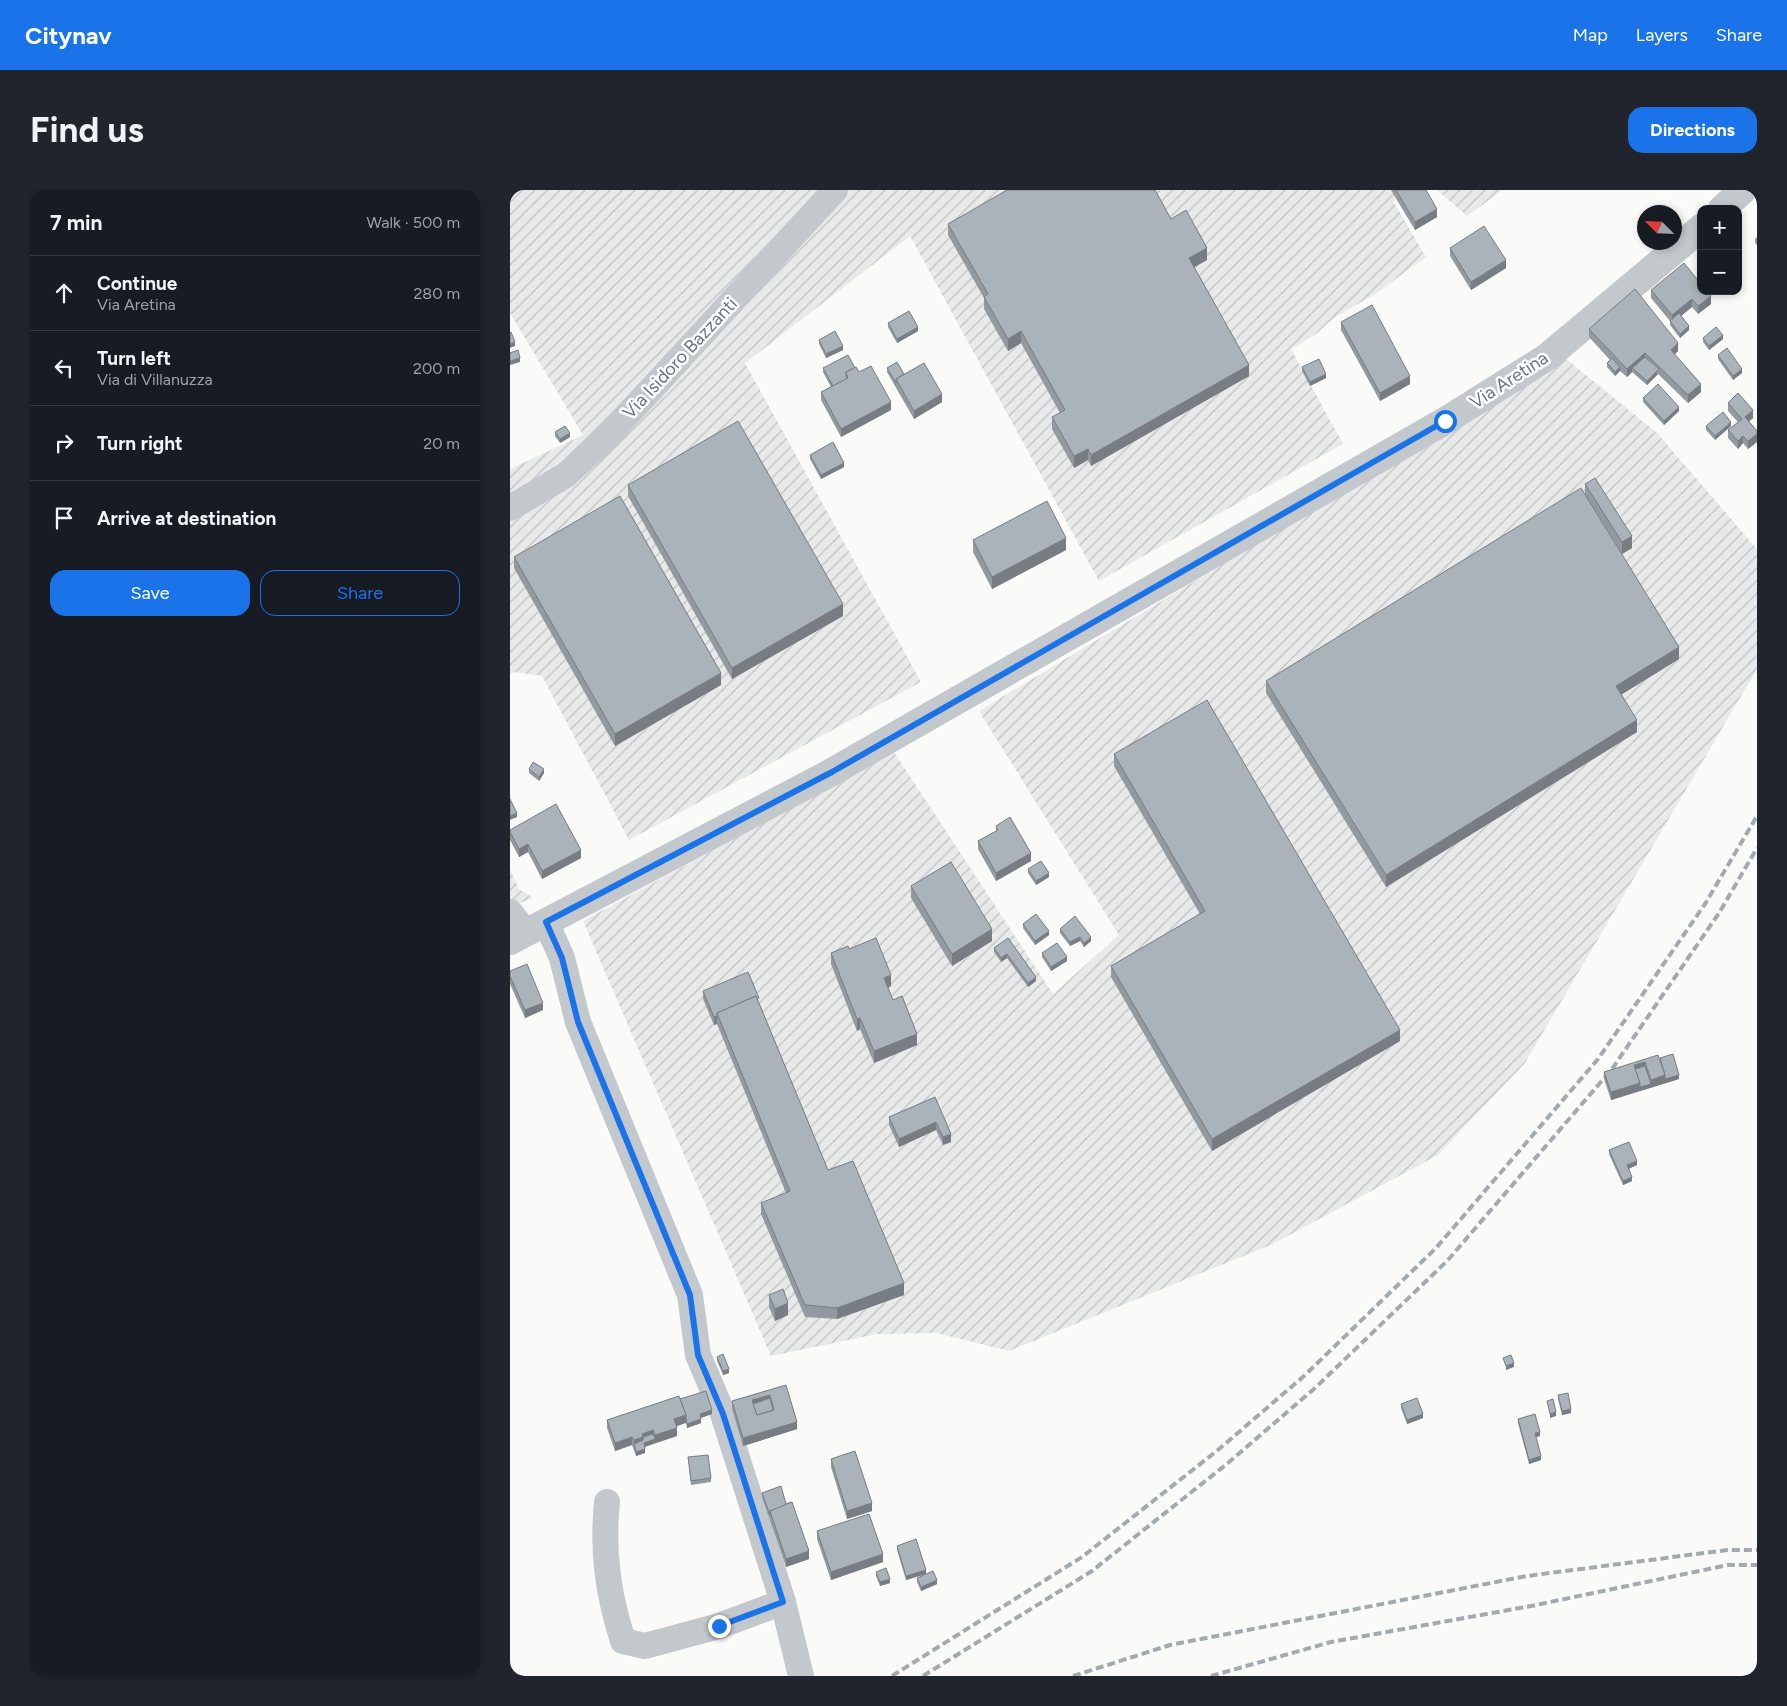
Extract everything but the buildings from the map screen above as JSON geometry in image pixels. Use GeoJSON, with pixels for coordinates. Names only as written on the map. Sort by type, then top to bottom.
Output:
{"type":"FeatureCollection","features":[{"type":"Feature","properties":{"kind":"street","name":"Via Isidoro Bazzanti"},"geometry":{"type":"LineString","coordinates":[[510,508],[566,476],[608,436],[835,190]]}},
{"type":"Feature","properties":{"kind":"street"},"geometry":{"type":"LineString","coordinates":[[1726,205],[1743,190]]}},
{"type":"Feature","properties":{"kind":"street","name":"Via Aretina"},"geometry":{"type":"LineString","coordinates":[[523,926],[832,772],[1445,421],[1547,357],[1697,231]]}},
{"type":"Feature","properties":{"kind":"street"},"geometry":{"type":"LineString","coordinates":[[523,926],[562,958],[578,1022],[690,1295],[698,1355],[723,1414],[783,1602],[800,1676]]}},
{"type":"Feature","properties":{"kind":"street"},"geometry":{"type":"LineString","coordinates":[[607,1502],[604,1537],[611,1604],[623,1641],[645,1646],[719,1626],[783,1602]]}},
{"type":"Feature","properties":{"kind":"shaded area"},"geometry":{"type":"Polygon","coordinates":[[[510,190],[1412,190],[1393,201],[1426,257],[1375,294],[1334,318],[1316,334],[1291,349],[1343,444],[1099,581],[910,236],[745,363],[921,682],[629,840],[542,676],[514,672],[510,674],[510,469],[583,435],[510,313],[510,190]]]}},
{"type":"Feature","properties":{"kind":"shaded area"},"geometry":{"type":"Polygon","coordinates":[[[1437,190],[1503,190],[1467,216],[1437,190]]]}},
{"type":"Feature","properties":{"kind":"shaded area"},"geometry":{"type":"Polygon","coordinates":[[[1565,358],[1657,433],[1757,549],[1757,669],[1525,1063],[1438,1155],[1273,1244],[1009,1351],[937,1333],[877,1334],[771,1356],[583,921],[894,752],[1053,994],[1119,935],[979,711],[1565,358]]]}},
{"type":"Feature","properties":{"kind":"shaded area"},"geometry":{"type":"Polygon","coordinates":[[[510,869],[519,889],[533,898],[510,907],[510,869]]]}},
{"type":"Feature","properties":{"kind":"railway"},"geometry":{"type":"LineString","coordinates":[[892,1676],[1082,1557],[1218,1450],[1304,1376],[1436,1248],[1598,1059],[1705,904],[1757,816]]}},
{"type":"Feature","properties":{"kind":"railway"},"geometry":{"type":"LineString","coordinates":[[923,1676],[1092,1571],[1228,1463],[1315,1388],[1448,1260],[1612,1069],[1719,913],[1757,848]]}},
{"type":"Feature","properties":{"kind":"railway"},"geometry":{"type":"LineString","coordinates":[[1073,1676],[1170,1645],[1527,1576],[1727,1550],[1757,1550]]}},
{"type":"Feature","properties":{"kind":"railway"},"geometry":{"type":"LineString","coordinates":[[1211,1676],[1331,1642],[1531,1606],[1728,1565],[1757,1565]]}},
{"type":"Feature","properties":{"kind":"route"},"geometry":{"type":"LineString","coordinates":[[719,1626],[783,1602],[723,1414],[698,1355],[690,1295],[578,1022],[562,958],[546,922],[832,772],[1445,421]]}}]}
